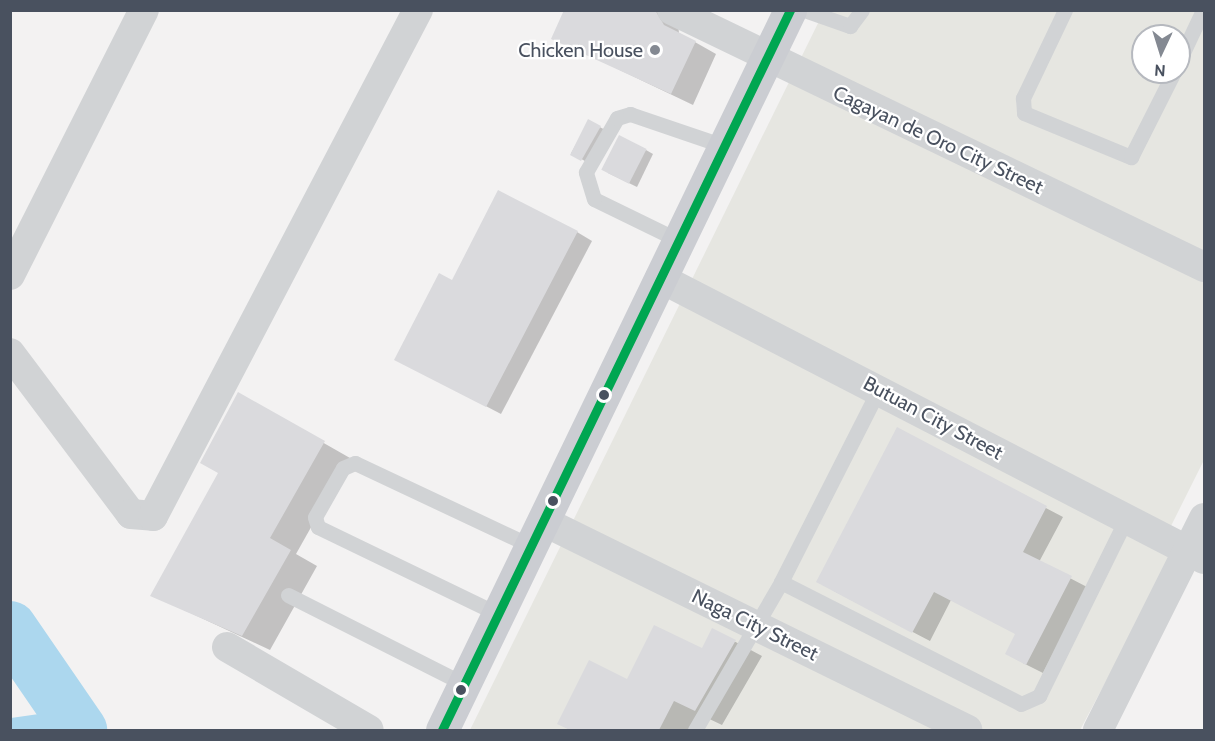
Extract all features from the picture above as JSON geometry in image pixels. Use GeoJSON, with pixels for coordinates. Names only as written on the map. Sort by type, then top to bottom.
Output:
{"type":"FeatureCollection","features":[{"type":"Feature","properties":{"kind":"main road"},"geometry":{"type":"LineString","coordinates":[[442,730],[790,10]]}},
{"type":"Feature","properties":{"kind":"street"},"geometry":{"type":"LineString","coordinates":[[10,275],[144,10]]}},
{"type":"Feature","properties":{"kind":"street"},"geometry":{"type":"LineString","coordinates":[[10,352],[131,514],[153,516],[418,10]]}},
{"type":"Feature","properties":{"kind":"street","name":"Cagayan de Oro City Street"},"geometry":{"type":"LineString","coordinates":[[672,10],[767,59],[1204,267]]}},
{"type":"Feature","properties":{"kind":"street","name":"Butuan City Street"},"geometry":{"type":"LineString","coordinates":[[660,278],[1197,555]]}},
{"type":"Feature","properties":{"kind":"street"},"geometry":{"type":"LineString","coordinates":[[1098,730],[1197,555],[1204,518]]}},
{"type":"Feature","properties":{"kind":"street","name":"Naga City Street"},"geometry":{"type":"LineString","coordinates":[[537,533],[755,625],[967,730]]}},
{"type":"Feature","properties":{"kind":"street"},"geometry":{"type":"LineString","coordinates":[[227,646],[369,730]]}},
{"type":"Feature","properties":{"kind":"lane"},"geometry":{"type":"LineString","coordinates":[[804,10],[850,26],[862,10]]}},
{"type":"Feature","properties":{"kind":"lane"},"geometry":{"type":"LineString","coordinates":[[1065,10],[1023,98],[1024,113],[1131,157],[1168,84]]}},
{"type":"Feature","properties":{"kind":"lane"},"geometry":{"type":"LineString","coordinates":[[1191,28],[1197,12]]}},
{"type":"Feature","properties":{"kind":"lane"},"geometry":{"type":"LineString","coordinates":[[678,240],[594,199],[586,172],[617,118],[630,114],[724,146]]}},
{"type":"Feature","properties":{"kind":"lane"},"geometry":{"type":"LineString","coordinates":[[695,730],[781,582],[879,389]]}},
{"type":"Feature","properties":{"kind":"lane"},"geometry":{"type":"LineString","coordinates":[[498,614],[318,527],[315,517],[343,468],[355,463],[537,533]]}},
{"type":"Feature","properties":{"kind":"lane"},"geometry":{"type":"LineString","coordinates":[[781,582],[1021,704],[1039,696],[1126,519]]}},
{"type":"Feature","properties":{"kind":"lane"},"geometry":{"type":"LineString","coordinates":[[288,595],[464,684]]}},
{"type":"Feature","properties":{"kind":"shaded area"},"geometry":{"type":"Polygon","coordinates":[[[824,11],[1204,11],[1204,460],[1160,548],[1173,555],[1080,730],[470,730],[824,11]]]}},
{"type":"Feature","properties":{"kind":"water"},"geometry":{"type":"Polygon","coordinates":[[[81,708],[108,730],[11,730],[11,718],[81,708]]]}},
{"type":"Feature","properties":{"kind":"building"},"geometry":{"type":"Polygon","coordinates":[[[564,10],[655,10],[664,25],[696,41],[671,94],[551,39],[564,10]]]}},
{"type":"Feature","properties":{"kind":"building"},"geometry":{"type":"Polygon","coordinates":[[[588,119],[601,126],[581,161],[570,155],[588,119]]]}},
{"type":"Feature","properties":{"kind":"building"},"geometry":{"type":"Polygon","coordinates":[[[619,135],[647,149],[629,184],[601,170],[619,135]]]}},
{"type":"Feature","properties":{"kind":"building"},"geometry":{"type":"Polygon","coordinates":[[[498,190],[578,231],[486,407],[394,360],[439,273],[452,280],[498,190]]]}},
{"type":"Feature","properties":{"kind":"building"},"geometry":{"type":"Polygon","coordinates":[[[238,392],[325,441],[270,538],[291,550],[242,636],[150,596],[218,473],[200,463],[238,392]]]}},
{"type":"Feature","properties":{"kind":"building"},"geometry":{"type":"Polygon","coordinates":[[[897,427],[1047,506],[1023,552],[1072,576],[1026,665],[1005,654],[1015,634],[934,592],[912,633],[816,582],[897,427]]]}},
{"type":"Feature","properties":{"kind":"building"},"geometry":{"type":"Polygon","coordinates":[[[654,625],[702,648],[712,628],[736,640],[695,711],[674,701],[659,730],[570,730],[557,724],[589,660],[627,679],[654,625]]]}},
{"type":"Feature","properties":{"kind":"waterway"},"geometry":{"type":"LineString","coordinates":[[10,628],[80,730]]}},
{"type":"Feature","properties":{"kind":"transit line"},"geometry":{"type":"LineString","coordinates":[[442,730],[790,10]]}},
{"type":"Feature","properties":{"kind":"place","name":"Chicken House"},"geometry":{"type":"Point","coordinates":[655,50]}}]}
